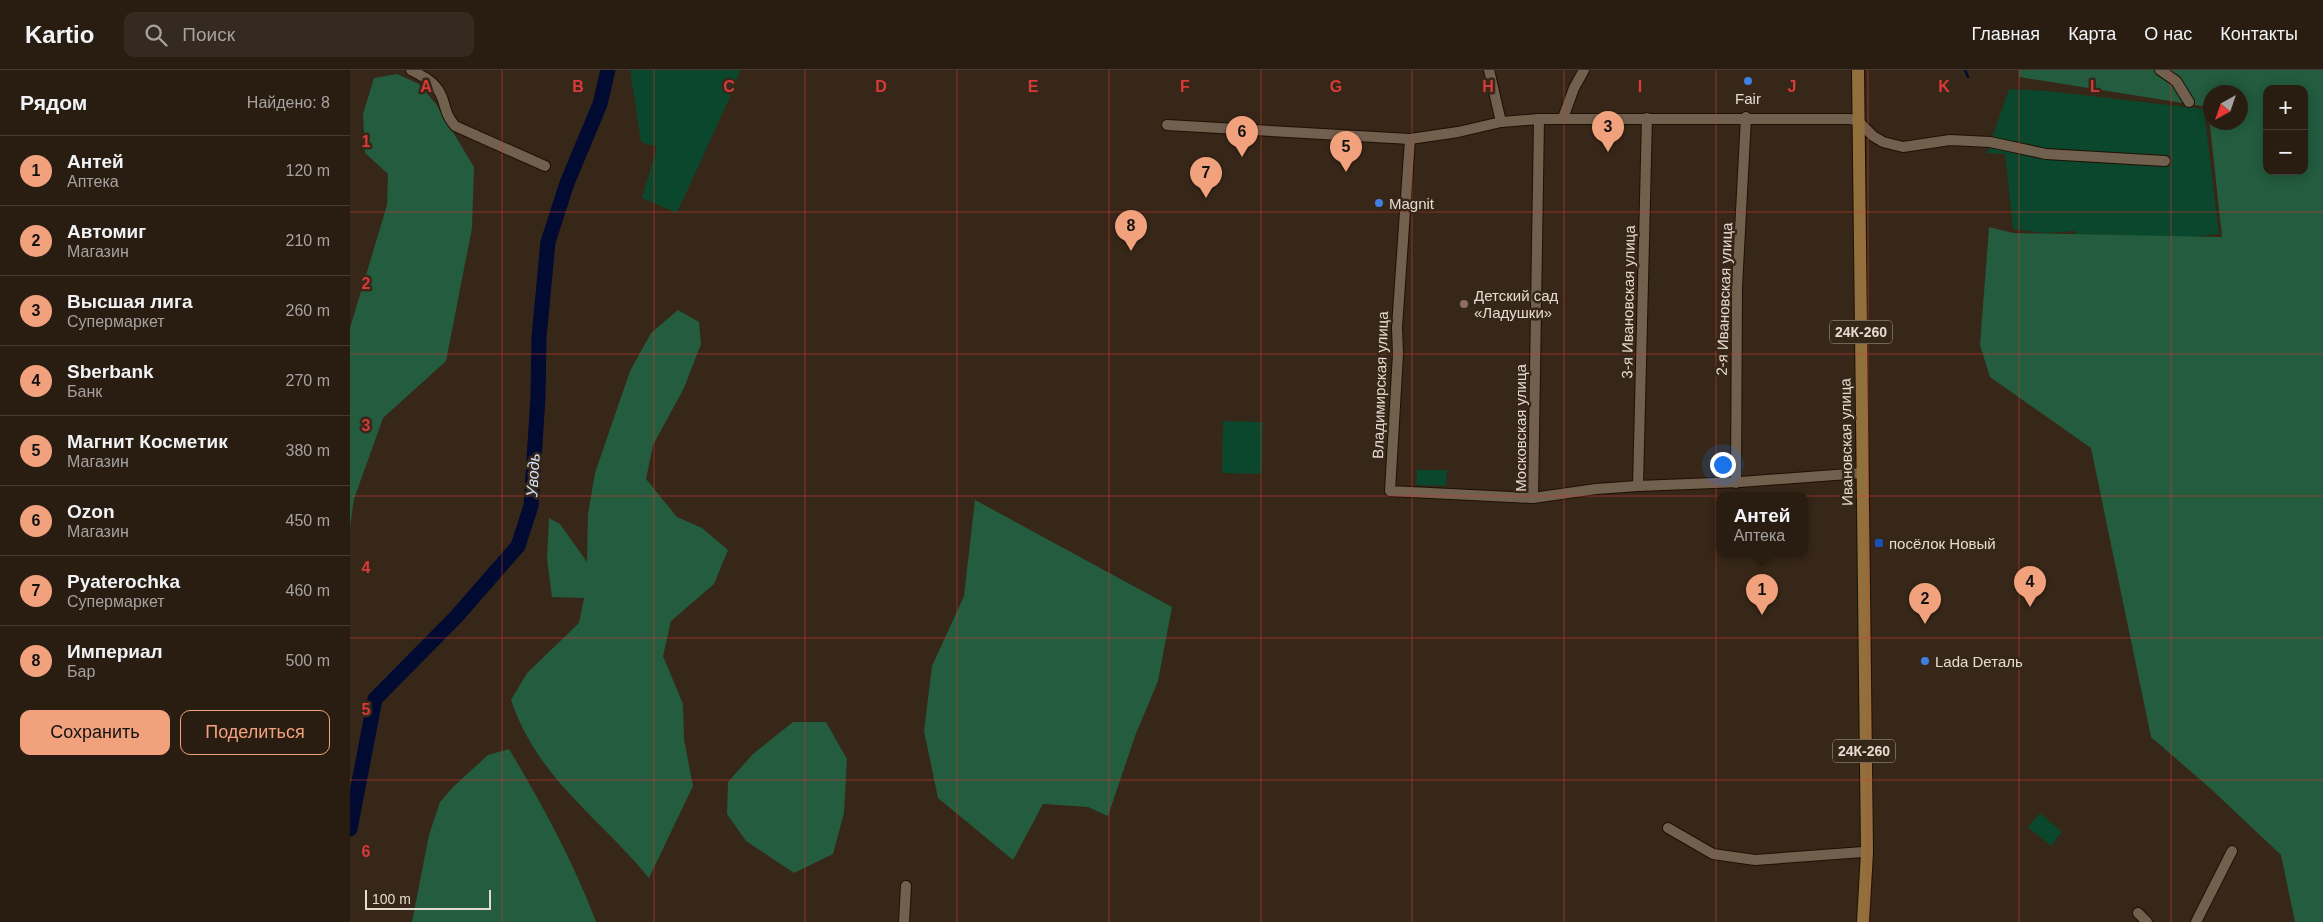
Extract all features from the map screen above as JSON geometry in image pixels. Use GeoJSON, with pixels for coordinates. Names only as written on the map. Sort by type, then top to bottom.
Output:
{"type":"FeatureCollection","features":[{"type":"Feature","properties":{"kind":"main road","name":"Ивановская улица"},"geometry":{"type":"LineString","coordinates":[[1858,70],[1865,813],[1867,852],[1862,922]]}},
{"type":"Feature","properties":{"kind":"main road","name":"Ивановская улица"},"geometry":{"type":"LineString","coordinates":[[1862,922],[1865,813]]}},
{"type":"Feature","properties":{"kind":"street"},"geometry":{"type":"LineString","coordinates":[[411,70],[429,80],[440,92],[446,115],[455,126],[545,166]]}},
{"type":"Feature","properties":{"kind":"street"},"geometry":{"type":"LineString","coordinates":[[1488,70],[1501,122]]}},
{"type":"Feature","properties":{"kind":"street"},"geometry":{"type":"LineString","coordinates":[[1563,118],[1574,88],[1584,70]]}},
{"type":"Feature","properties":{"kind":"street"},"geometry":{"type":"LineString","coordinates":[[2160,70],[2176,81],[2189,102]]}},
{"type":"Feature","properties":{"kind":"street"},"geometry":{"type":"LineString","coordinates":[[1167,125],[1410,139],[1458,132],[1501,122],[1539,118],[1746,117],[1850,119],[1858,121],[1872,136],[1883,142],[1903,147],[1950,140],[1990,142],[2046,154],[2164,161]]}},
{"type":"Feature","properties":{"kind":"street","name":"2-я Ивановская улица"},"geometry":{"type":"LineString","coordinates":[[1736,483],[1737,287],[1746,117]]}},
{"type":"Feature","properties":{"kind":"street","name":"Московская улица"},"geometry":{"type":"LineString","coordinates":[[1539,118],[1533,498],[1638,486],[1736,483],[1862,474]]}},
{"type":"Feature","properties":{"kind":"street","name":"3-я Ивановская улица"},"geometry":{"type":"LineString","coordinates":[[1638,486],[1647,118]]}},
{"type":"Feature","properties":{"kind":"street","name":"Владимирская улица"},"geometry":{"type":"LineString","coordinates":[[1410,139],[1397,328],[1398,354],[1390,491],[1533,498]]}},
{"type":"Feature","properties":{"kind":"street"},"geometry":{"type":"LineString","coordinates":[[1668,828],[1713,854],[1755,860],[1863,852]]}},
{"type":"Feature","properties":{"kind":"street"},"geometry":{"type":"LineString","coordinates":[[2196,922],[2232,851]]}},
{"type":"Feature","properties":{"kind":"street"},"geometry":{"type":"LineString","coordinates":[[904,922],[906,886]]}},
{"type":"Feature","properties":{"kind":"street"},"geometry":{"type":"LineString","coordinates":[[2138,913],[2147,922]]}},
{"type":"Feature","properties":{"kind":"green space"},"geometry":{"type":"Polygon","coordinates":[[[630,70],[740,70],[734,88],[677,213],[642,198],[657,147],[641,142],[630,70]]]}},
{"type":"Feature","properties":{"kind":"green space"},"geometry":{"type":"Polygon","coordinates":[[[2019,70],[2323,70],[2323,922],[2295,922],[2281,855],[2211,789],[2151,737],[2091,448],[1990,377],[1980,345],[1989,227],[2013,233],[2222,237],[2210,130],[2248,130],[2248,85],[2203,85],[2203,106],[2019,77],[2019,70]]]}},
{"type":"Feature","properties":{"kind":"green space"},"geometry":{"type":"Polygon","coordinates":[[[397,74],[419,84],[436,104],[474,167],[472,228],[446,361],[383,418],[354,499],[350,527],[350,328],[387,205],[388,174],[365,153],[363,114],[374,78],[397,74]]]}},
{"type":"Feature","properties":{"kind":"green space"},"geometry":{"type":"Polygon","coordinates":[[[2009,89],[2047,91],[2203,109],[2203,130],[2207,130],[2219,234],[2079,250],[2075,231],[2046,233],[2013,229],[2005,154],[1987,153],[2009,89]]]}},
{"type":"Feature","properties":{"kind":"green space"},"geometry":{"type":"Polygon","coordinates":[[[678,310],[699,322],[701,344],[684,388],[653,445],[646,479],[677,517],[702,528],[728,550],[714,584],[671,621],[663,656],[683,704],[684,739],[693,786],[649,878],[553,775],[523,728],[511,700],[527,673],[579,623],[584,598],[552,597],[547,559],[549,518],[560,524],[587,562],[588,514],[595,473],[630,371],[651,333],[678,310]]]}},
{"type":"Feature","properties":{"kind":"green space"},"geometry":{"type":"Polygon","coordinates":[[[1223,421],[1263,422],[1262,474],[1222,473],[1223,421]]]}},
{"type":"Feature","properties":{"kind":"green space"},"geometry":{"type":"Polygon","coordinates":[[[1417,470],[1447,470],[1446,486],[1416,485],[1417,470]]]}},
{"type":"Feature","properties":{"kind":"green space"},"geometry":{"type":"Polygon","coordinates":[[[975,500],[1172,607],[1158,681],[1135,736],[1108,816],[1088,807],[1043,804],[1013,860],[938,798],[924,731],[932,666],[964,596],[975,500]]]}},
{"type":"Feature","properties":{"kind":"green space"},"geometry":{"type":"Polygon","coordinates":[[[793,722],[826,722],[847,759],[844,813],[833,854],[794,873],[746,841],[727,814],[728,782],[753,754],[793,722]]]}},
{"type":"Feature","properties":{"kind":"green space"},"geometry":{"type":"Polygon","coordinates":[[[509,749],[556,833],[596,922],[412,922],[429,835],[440,802],[454,786],[488,755],[509,749]]]}},
{"type":"Feature","properties":{"kind":"green space"},"geometry":{"type":"Polygon","coordinates":[[[2040,813],[2062,832],[2051,846],[2028,827],[2040,813]]]}},
{"type":"Feature","properties":{"kind":"waterway","name":"Уводь"},"geometry":{"type":"LineString","coordinates":[[350,829],[375,699],[456,617],[518,546],[531,506],[538,397],[539,337],[548,242],[567,183],[600,104],[608,70]]}},
{"type":"Feature","properties":{"kind":"waterway"},"geometry":{"type":"LineString","coordinates":[[1965,70],[1968,77]]}},
{"type":"Feature","properties":{"kind":"place","name":"Fair"},"geometry":{"type":"Point","coordinates":[1748,81]}},
{"type":"Feature","properties":{"kind":"place","name":"Высшая лига"},"geometry":{"type":"Point","coordinates":[1608,152]}},
{"type":"Feature","properties":{"kind":"place","name":"Ozon"},"geometry":{"type":"Point","coordinates":[1242,157]}},
{"type":"Feature","properties":{"kind":"place","name":"Магнит Косметик"},"geometry":{"type":"Point","coordinates":[1346,172]}},
{"type":"Feature","properties":{"kind":"place","name":"Pyaterochka"},"geometry":{"type":"Point","coordinates":[1206,198]}},
{"type":"Feature","properties":{"kind":"place","name":"Magnit"},"geometry":{"type":"Point","coordinates":[1379,203]}},
{"type":"Feature","properties":{"kind":"place","name":"Империал"},"geometry":{"type":"Point","coordinates":[1131,251]}},
{"type":"Feature","properties":{"kind":"place","name":"Детский сад «Ладушки»"},"geometry":{"type":"Point","coordinates":[1464,304]}},
{"type":"Feature","properties":{"kind":"place","name":"посёлок Новый"},"geometry":{"type":"Point","coordinates":[1879,543]}},
{"type":"Feature","properties":{"kind":"place","name":"Sberbank"},"geometry":{"type":"Point","coordinates":[2030,607]}},
{"type":"Feature","properties":{"kind":"place","name":"Антей"},"geometry":{"type":"Point","coordinates":[1762,615]}},
{"type":"Feature","properties":{"kind":"place","name":"Автомиг"},"geometry":{"type":"Point","coordinates":[1925,624]}},
{"type":"Feature","properties":{"kind":"place","name":"Lada Dеталь"},"geometry":{"type":"Point","coordinates":[1925,661]}}]}
